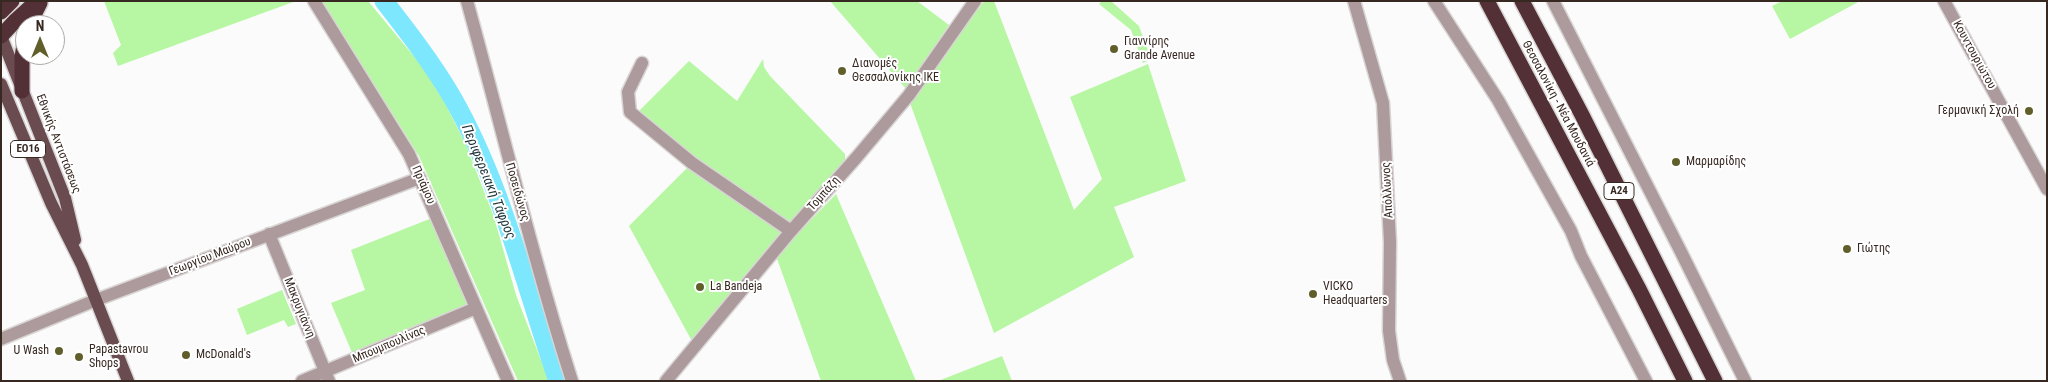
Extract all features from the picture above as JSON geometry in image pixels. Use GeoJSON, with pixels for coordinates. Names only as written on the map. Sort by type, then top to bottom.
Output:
{"type":"FeatureCollection","features":[{"type":"Feature","properties":{"kind":"highway"},"geometry":{"type":"LineString","coordinates":[[1,12],[12,1]]}},
{"type":"Feature","properties":{"kind":"highway"},"geometry":{"type":"LineString","coordinates":[[1,36],[37,1]]}},
{"type":"Feature","properties":{"kind":"highway"},"geometry":{"type":"LineString","coordinates":[[34,15],[41,1]]}},
{"type":"Feature","properties":{"kind":"highway","name":"Θεσσαλονίκη - Νέα Μουδανιά"},"geometry":{"type":"LineString","coordinates":[[1487,1],[1639,289],[1685,381]]}},
{"type":"Feature","properties":{"kind":"highway","name":"Θεσσαλονίκη - Νέα Μουδανιά"},"geometry":{"type":"LineString","coordinates":[[1522,1],[1715,381]]}},
{"type":"Feature","properties":{"kind":"highway"},"geometry":{"type":"LineString","coordinates":[[22,65],[22,91]]}},
{"type":"Feature","properties":{"kind":"main road","name":"Εθνικής Αντιστάσεως"},"geometry":{"type":"LineString","coordinates":[[1,36],[64,198],[82,265]]}},
{"type":"Feature","properties":{"kind":"main road","name":"Εθνικής Αντιστάσεως"},"geometry":{"type":"LineString","coordinates":[[3,89],[51,204],[82,265],[128,381]]}},
{"type":"Feature","properties":{"kind":"street","name":"Πριάμου"},"geometry":{"type":"LineString","coordinates":[[314,1],[409,154],[508,381]]}},
{"type":"Feature","properties":{"kind":"street","name":"Ποσειδώνος"},"geometry":{"type":"LineString","coordinates":[[467,1],[512,174],[554,325],[572,381]]}},
{"type":"Feature","properties":{"kind":"street","name":"Τομπάζη"},"geometry":{"type":"LineString","coordinates":[[666,381],[791,231],[909,96],[975,1]]}},
{"type":"Feature","properties":{"kind":"street","name":"Απόλλωνος"},"geometry":{"type":"LineString","coordinates":[[1354,1],[1383,103],[1390,242],[1389,331],[1393,360],[1400,381]]}},
{"type":"Feature","properties":{"kind":"street"},"geometry":{"type":"LineString","coordinates":[[1434,1],[1508,117],[1571,231],[1581,256],[1646,381]]}},
{"type":"Feature","properties":{"kind":"street"},"geometry":{"type":"LineString","coordinates":[[1553,1],[1745,381]]}},
{"type":"Feature","properties":{"kind":"street","name":"Κουντουριώτου"},"geometry":{"type":"LineString","coordinates":[[1944,1],[2047,189]]}},
{"type":"Feature","properties":{"kind":"street"},"geometry":{"type":"LineString","coordinates":[[642,63],[628,92],[630,112],[692,163],[791,231]]}},
{"type":"Feature","properties":{"kind":"street","name":"Γεωργίου Μαύρου"},"geometry":{"type":"LineString","coordinates":[[1,339],[96,300],[420,178]]}},
{"type":"Feature","properties":{"kind":"street","name":"Μακρυγιάννη"},"geometry":{"type":"LineString","coordinates":[[270,234],[327,376]]}},
{"type":"Feature","properties":{"kind":"street","name":"Μπουμπουλίνας"},"geometry":{"type":"LineString","coordinates":[[302,381],[327,376],[476,308]]}},
{"type":"Feature","properties":{"kind":"green space"},"geometry":{"type":"Polygon","coordinates":[[[104,1],[296,1],[118,66],[113,53],[121,45],[104,1]]]}},
{"type":"Feature","properties":{"kind":"green space"},"geometry":{"type":"Polygon","coordinates":[[[322,1],[368,1],[422,66],[445,103],[466,145],[494,217],[516,295],[549,381],[518,381],[419,156],[322,1]]]}},
{"type":"Feature","properties":{"kind":"green space"},"geometry":{"type":"Polygon","coordinates":[[[830,1],[917,1],[949,25],[906,89],[830,1]]]}},
{"type":"Feature","properties":{"kind":"green space"},"geometry":{"type":"Polygon","coordinates":[[[984,1],[994,1],[1074,210],[1102,179],[1070,97],[1148,64],[1186,181],[1114,207],[1134,257],[994,333],[910,103],[984,1]]]}},
{"type":"Feature","properties":{"kind":"green space"},"geometry":{"type":"Polygon","coordinates":[[[1102,1],[1111,1],[1139,26],[1151,59],[1143,63],[1131,30],[1099,4],[1102,1]]]}},
{"type":"Feature","properties":{"kind":"green space"},"geometry":{"type":"Polygon","coordinates":[[[1782,1],[1860,1],[1790,39],[1772,6],[1782,1]]]}},
{"type":"Feature","properties":{"kind":"green space"},"geometry":{"type":"Polygon","coordinates":[[[763,59],[764,67],[770,76],[845,154],[845,164],[790,222],[692,156],[637,113],[689,61],[737,101],[763,59]]]}},
{"type":"Feature","properties":{"kind":"green space","name":"La Bandeja"},"geometry":{"type":"Polygon","coordinates":[[[690,165],[784,230],[693,343],[629,226],[690,165]]]}},
{"type":"Feature","properties":{"kind":"green space"},"geometry":{"type":"Polygon","coordinates":[[[836,194],[916,381],[821,381],[776,256],[836,194]]]}},
{"type":"Feature","properties":{"kind":"green space"},"geometry":{"type":"Polygon","coordinates":[[[432,218],[470,307],[353,355],[331,303],[365,290],[351,250],[432,218]]]}},
{"type":"Feature","properties":{"kind":"green space"},"geometry":{"type":"Polygon","coordinates":[[[282,290],[296,324],[288,327],[284,320],[247,335],[237,309],[282,290]]]}},
{"type":"Feature","properties":{"kind":"green space"},"geometry":{"type":"Polygon","coordinates":[[[1002,356],[1012,381],[938,381],[1002,356]]]}},
{"type":"Feature","properties":{"kind":"waterway","name":"Περιφερειακή Τάφρος"},"geometry":{"type":"LineString","coordinates":[[384,1],[436,72],[470,130],[499,200],[558,381]]}},
{"type":"Feature","properties":{"kind":"place","name":"Γιαννίρης Grande Avenue"},"geometry":{"type":"Point","coordinates":[1114,49]}},
{"type":"Feature","properties":{"kind":"place","name":"Διανομές Θεσσαλονίκης ΙΚΕ"},"geometry":{"type":"Point","coordinates":[842,71]}},
{"type":"Feature","properties":{"kind":"place","name":"Γερμανική Σχολή"},"geometry":{"type":"Point","coordinates":[2029,111]}},
{"type":"Feature","properties":{"kind":"place","name":"Μαρμαρίδης"},"geometry":{"type":"Point","coordinates":[1676,162]}},
{"type":"Feature","properties":{"kind":"place","name":"Γιώτης"},"geometry":{"type":"Point","coordinates":[1847,249]}},
{"type":"Feature","properties":{"kind":"place","name":"La Bandeja"},"geometry":{"type":"Point","coordinates":[700,287]}},
{"type":"Feature","properties":{"kind":"place","name":"VICKO Headquarters"},"geometry":{"type":"Point","coordinates":[1313,294]}},
{"type":"Feature","properties":{"kind":"place","name":"U Wash"},"geometry":{"type":"Point","coordinates":[59,351]}},
{"type":"Feature","properties":{"kind":"place","name":"McDonald's"},"geometry":{"type":"Point","coordinates":[186,355]}},
{"type":"Feature","properties":{"kind":"place","name":"Papastavrou Shops"},"geometry":{"type":"Point","coordinates":[79,357]}}]}
